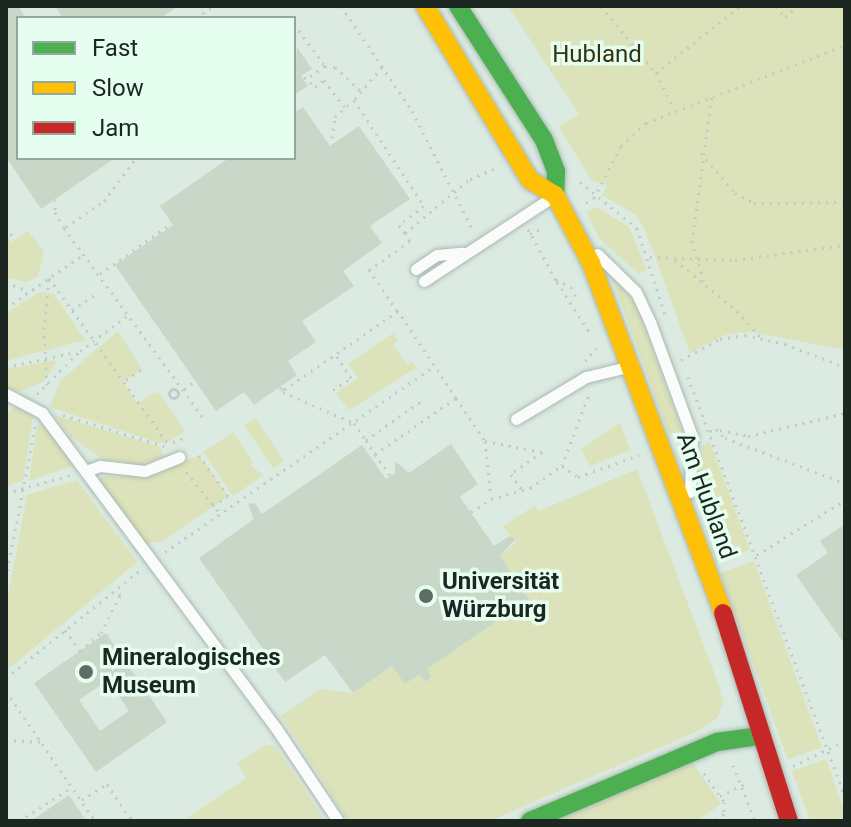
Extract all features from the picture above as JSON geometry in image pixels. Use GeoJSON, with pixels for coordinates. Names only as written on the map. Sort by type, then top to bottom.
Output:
{"type":"FeatureCollection","features":[{"type":"Feature","properties":{"kind":"street","name":"Am Hubland"},"geometry":{"type":"LineString","coordinates":[[425,6],[530,180],[555,195],[580,241],[688,512],[757,710],[759,736],[789,821]]}},
{"type":"Feature","properties":{"kind":"street","name":"Am Hubland"},"geometry":{"type":"LineString","coordinates":[[458,6],[544,140],[556,172],[555,195]]}},
{"type":"Feature","properties":{"kind":"street"},"geometry":{"type":"LineString","coordinates":[[530,821],[691,752],[729,738],[759,736]]}},
{"type":"Feature","properties":{"kind":"lane"},"geometry":{"type":"LineString","coordinates":[[424,281],[479,241],[555,195]]}},
{"type":"Feature","properties":{"kind":"lane"},"geometry":{"type":"LineString","coordinates":[[580,241],[636,292],[692,436],[688,512]]}},
{"type":"Feature","properties":{"kind":"lane"},"geometry":{"type":"LineString","coordinates":[[416,269],[437,255],[462,253]]}},
{"type":"Feature","properties":{"kind":"lane"},"geometry":{"type":"LineString","coordinates":[[516,419],[586,377],[632,366]]}},
{"type":"Feature","properties":{"kind":"lane"},"geometry":{"type":"LineString","coordinates":[[6,394],[33,407],[86,471],[338,821]]}},
{"type":"Feature","properties":{"kind":"lane"},"geometry":{"type":"LineString","coordinates":[[86,471],[100,466],[145,471],[177,459]]}},
{"type":"Feature","properties":{"kind":"path"},"geometry":{"type":"LineString","coordinates":[[341,6],[383,67],[479,241]]}},
{"type":"Feature","properties":{"kind":"path"},"geometry":{"type":"LineString","coordinates":[[601,6],[656,73],[674,109]]}},
{"type":"Feature","properties":{"kind":"path"},"geometry":{"type":"LineString","coordinates":[[656,73],[740,6]]}},
{"type":"Feature","properties":{"kind":"path"},"geometry":{"type":"LineString","coordinates":[[776,6],[785,17],[798,6]]}},
{"type":"Feature","properties":{"kind":"path"},"geometry":{"type":"LineString","coordinates":[[296,27],[325,66]]}},
{"type":"Feature","properties":{"kind":"path"},"geometry":{"type":"LineString","coordinates":[[668,323],[649,257],[637,228],[594,198],[633,132],[674,109],[845,45]]}},
{"type":"Feature","properties":{"kind":"path"},"geometry":{"type":"LineString","coordinates":[[344,107],[324,80],[315,87],[306,77],[325,66],[335,67],[361,90]]}},
{"type":"Feature","properties":{"kind":"path"},"geometry":{"type":"LineString","coordinates":[[332,138],[331,127],[344,107],[383,67]]}},
{"type":"Feature","properties":{"kind":"path"},"geometry":{"type":"LineString","coordinates":[[704,281],[695,260],[692,242],[701,153],[712,94]]}},
{"type":"Feature","properties":{"kind":"path"},"geometry":{"type":"LineString","coordinates":[[354,100],[424,206],[399,225],[410,241],[369,270],[485,441],[491,499]]}},
{"type":"Feature","properties":{"kind":"path"},"geometry":{"type":"LineString","coordinates":[[701,153],[735,193],[754,203],[845,202]]}},
{"type":"Feature","properties":{"kind":"path"},"geometry":{"type":"LineString","coordinates":[[405,233],[470,179],[519,158]]}},
{"type":"Feature","properties":{"kind":"path"},"geometry":{"type":"LineString","coordinates":[[64,228],[104,201],[135,160]]}},
{"type":"Feature","properties":{"kind":"path"},"geometry":{"type":"LineString","coordinates":[[55,200],[64,228],[131,313],[180,391],[205,420]]}},
{"type":"Feature","properties":{"kind":"path"},"geometry":{"type":"LineString","coordinates":[[525,211],[529,235],[556,280],[571,287],[612,371]]}},
{"type":"Feature","properties":{"kind":"path"},"geometry":{"type":"LineString","coordinates":[[100,274],[169,225]]}},
{"type":"Feature","properties":{"kind":"path"},"geometry":{"type":"LineString","coordinates":[[6,227],[12,236]]}},
{"type":"Feature","properties":{"kind":"path"},"geometry":{"type":"LineString","coordinates":[[529,235],[544,227]]}},
{"type":"Feature","properties":{"kind":"path"},"geometry":{"type":"LineString","coordinates":[[649,257],[695,260],[845,245]]}},
{"type":"Feature","properties":{"kind":"path"},"geometry":{"type":"LineString","coordinates":[[6,308],[84,254]]}},
{"type":"Feature","properties":{"kind":"path"},"geometry":{"type":"LineString","coordinates":[[672,258],[704,281],[761,338]]}},
{"type":"Feature","properties":{"kind":"path"},"geometry":{"type":"LineString","coordinates":[[49,278],[170,444],[186,437]]}},
{"type":"Feature","properties":{"kind":"path"},"geometry":{"type":"LineString","coordinates":[[47,385],[49,278]]}},
{"type":"Feature","properties":{"kind":"path"},"geometry":{"type":"LineString","coordinates":[[6,282],[28,291]]}},
{"type":"Feature","properties":{"kind":"path"},"geometry":{"type":"LineString","coordinates":[[72,310],[94,295]]}},
{"type":"Feature","properties":{"kind":"path"},"geometry":{"type":"LineString","coordinates":[[391,476],[354,423],[283,392],[280,387],[284,390],[398,311]]}},
{"type":"Feature","properties":{"kind":"path"},"geometry":{"type":"LineString","coordinates":[[6,578],[23,488],[33,407],[47,385],[80,351],[131,313]]}},
{"type":"Feature","properties":{"kind":"path"},"geometry":{"type":"LineString","coordinates":[[681,360],[720,339],[761,338],[845,367]]}},
{"type":"Feature","properties":{"kind":"path"},"geometry":{"type":"LineString","coordinates":[[412,345],[418,341]]}},
{"type":"Feature","properties":{"kind":"path"},"geometry":{"type":"LineString","coordinates":[[677,348],[714,430],[845,797]]}},
{"type":"Feature","properties":{"kind":"path"},"geometry":{"type":"LineString","coordinates":[[6,367],[80,351]]}},
{"type":"Feature","properties":{"kind":"path"},"geometry":{"type":"LineString","coordinates":[[333,390],[351,378],[336,355]]}},
{"type":"Feature","properties":{"kind":"path"},"geometry":{"type":"LineString","coordinates":[[6,678],[152,561],[435,366]]}},
{"type":"Feature","properties":{"kind":"path"},"geometry":{"type":"LineString","coordinates":[[125,381],[142,369]]}},
{"type":"Feature","properties":{"kind":"path"},"geometry":{"type":"LineString","coordinates":[[180,391],[195,381]]}},
{"type":"Feature","properties":{"kind":"path"},"geometry":{"type":"LineString","coordinates":[[375,454],[456,398]]}},
{"type":"Feature","properties":{"kind":"path"},"geometry":{"type":"LineString","coordinates":[[366,440],[423,400]]}},
{"type":"Feature","properties":{"kind":"path"},"geometry":{"type":"LineString","coordinates":[[33,407],[167,447],[220,514]]}},
{"type":"Feature","properties":{"kind":"path"},"geometry":{"type":"LineString","coordinates":[[692,436],[714,430],[748,436],[845,413]]}},
{"type":"Feature","properties":{"kind":"path"},"geometry":{"type":"LineString","coordinates":[[714,430],[725,438],[845,483]]}},
{"type":"Feature","properties":{"kind":"path"},"geometry":{"type":"LineString","coordinates":[[636,440],[647,469]]}},
{"type":"Feature","properties":{"kind":"path"},"geometry":{"type":"LineString","coordinates":[[485,441],[542,452],[511,474],[522,490]]}},
{"type":"Feature","properties":{"kind":"path"},"geometry":{"type":"LineString","coordinates":[[471,512],[491,499],[522,490],[562,466],[578,477],[662,447]]}},
{"type":"Feature","properties":{"kind":"path"},"geometry":{"type":"LineString","coordinates":[[199,455],[228,496],[212,507]]}},
{"type":"Feature","properties":{"kind":"path"},"geometry":{"type":"LineString","coordinates":[[6,493],[86,471]]}},
{"type":"Feature","properties":{"kind":"path"},"geometry":{"type":"LineString","coordinates":[[757,555],[845,500]]}},
{"type":"Feature","properties":{"kind":"path"},"geometry":{"type":"LineString","coordinates":[[65,630],[80,651],[101,633],[120,595],[118,589]]}},
{"type":"Feature","properties":{"kind":"path"},"geometry":{"type":"LineString","coordinates":[[6,691],[95,821]]}},
{"type":"Feature","properties":{"kind":"path"},"geometry":{"type":"LineString","coordinates":[[6,740],[41,742]]}},
{"type":"Feature","properties":{"kind":"path"},"geometry":{"type":"LineString","coordinates":[[829,753],[845,741]]}},
{"type":"Feature","properties":{"kind":"path"},"geometry":{"type":"LineString","coordinates":[[691,752],[720,796],[724,814],[714,821]]}},
{"type":"Feature","properties":{"kind":"path"},"geometry":{"type":"LineString","coordinates":[[730,756],[755,821]]}},
{"type":"Feature","properties":{"kind":"path"},"geometry":{"type":"LineString","coordinates":[[81,801],[107,784],[130,818],[135,815]]}},
{"type":"Feature","properties":{"kind":"path"},"geometry":{"type":"LineString","coordinates":[[720,796],[741,785]]}},
{"type":"Feature","properties":{"kind":"path"},"geometry":{"type":"LineString","coordinates":[[19,821],[72,787]]}},
{"type":"Feature","properties":{"kind":"green space","name":"Hubland"},"geometry":{"type":"Polygon","coordinates":[[[508,6],[845,6],[845,350],[751,332],[728,334],[690,353],[646,232],[637,216],[603,195],[607,185],[592,181],[559,127],[579,114],[508,6]]]}},
{"type":"Feature","properties":{"kind":"green space"},"geometry":{"type":"Polygon","coordinates":[[[597,207],[629,227],[647,270],[638,274],[600,239],[586,212],[597,207]]]}},
{"type":"Feature","properties":{"kind":"green space"},"geometry":{"type":"Polygon","coordinates":[[[28,231],[44,252],[38,277],[26,282],[6,278],[6,235],[11,242],[28,231]]]}},
{"type":"Feature","properties":{"kind":"green space"},"geometry":{"type":"Polygon","coordinates":[[[611,275],[636,304],[682,431],[669,435],[611,275]]]}},
{"type":"Feature","properties":{"kind":"green space"},"geometry":{"type":"Polygon","coordinates":[[[40,292],[54,294],[85,340],[6,361],[6,313],[40,292]]]}},
{"type":"Feature","properties":{"kind":"green space"},"geometry":{"type":"Polygon","coordinates":[[[118,331],[142,369],[123,382],[137,403],[158,391],[185,431],[170,441],[159,443],[50,407],[60,381],[118,331]]]}},
{"type":"Feature","properties":{"kind":"green space"},"geometry":{"type":"Polygon","coordinates":[[[393,333],[398,340],[393,344],[407,365],[413,362],[416,368],[349,410],[336,393],[358,378],[348,364],[393,333]]]}},
{"type":"Feature","properties":{"kind":"green space"},"geometry":{"type":"Polygon","coordinates":[[[58,360],[44,381],[20,392],[6,388],[6,369],[58,360]]]}},
{"type":"Feature","properties":{"kind":"green space"},"geometry":{"type":"Polygon","coordinates":[[[17,407],[33,417],[23,480],[6,487],[6,413],[17,407]]]}},
{"type":"Feature","properties":{"kind":"green space"},"geometry":{"type":"Polygon","coordinates":[[[55,415],[161,447],[162,457],[143,465],[102,459],[70,436],[55,415]]]}},
{"type":"Feature","properties":{"kind":"green space"},"geometry":{"type":"Polygon","coordinates":[[[255,418],[284,461],[273,468],[244,425],[255,418]]]}},
{"type":"Feature","properties":{"kind":"green space"},"geometry":{"type":"Polygon","coordinates":[[[620,423],[630,450],[590,466],[581,449],[620,423]]]}},
{"type":"Feature","properties":{"kind":"green space"},"geometry":{"type":"Polygon","coordinates":[[[42,424],[75,465],[29,481],[37,426],[42,424]]]}},
{"type":"Feature","properties":{"kind":"green space"},"geometry":{"type":"Polygon","coordinates":[[[233,432],[253,462],[250,465],[263,475],[233,496],[203,452],[233,432]]]}},
{"type":"Feature","properties":{"kind":"green space"},"geometry":{"type":"Polygon","coordinates":[[[710,442],[750,550],[716,562],[699,506],[701,446],[710,442]]]}},
{"type":"Feature","properties":{"kind":"green space"},"geometry":{"type":"Polygon","coordinates":[[[199,455],[228,496],[163,541],[146,544],[100,484],[101,477],[155,475],[199,455]]]}},
{"type":"Feature","properties":{"kind":"green space"},"geometry":{"type":"Polygon","coordinates":[[[637,469],[719,686],[723,703],[718,717],[698,731],[489,821],[348,821],[281,716],[320,689],[353,693],[392,666],[405,684],[419,675],[430,681],[427,669],[529,599],[500,555],[516,543],[503,526],[534,506],[539,511],[637,469]]]}},
{"type":"Feature","properties":{"kind":"green space"},"geometry":{"type":"Polygon","coordinates":[[[77,480],[137,562],[6,671],[6,606],[27,495],[77,480]]]}},
{"type":"Feature","properties":{"kind":"green space"},"geometry":{"type":"Polygon","coordinates":[[[754,561],[822,747],[788,759],[720,573],[754,561]]]}},
{"type":"Feature","properties":{"kind":"green space"},"geometry":{"type":"Polygon","coordinates":[[[267,744],[276,747],[325,821],[183,821],[246,778],[237,763],[267,744]]]}},
{"type":"Feature","properties":{"kind":"green space"},"geometry":{"type":"Polygon","coordinates":[[[826,759],[845,821],[810,821],[792,771],[826,759]]]}},
{"type":"Feature","properties":{"kind":"green space"},"geometry":{"type":"Polygon","coordinates":[[[693,763],[721,804],[697,821],[556,821],[693,763]]]}},
{"type":"Feature","properties":{"kind":"building"},"geometry":{"type":"Polygon","coordinates":[[[6,6],[18,6],[25,16],[16,16],[16,160],[112,160],[41,209],[6,157],[6,6]]]}},
{"type":"Feature","properties":{"kind":"building"},"geometry":{"type":"Polygon","coordinates":[[[55,6],[178,6],[164,16],[61,15],[55,6]]]}},
{"type":"Feature","properties":{"kind":"building"},"geometry":{"type":"Polygon","coordinates":[[[297,47],[312,69],[301,76],[308,86],[296,94],[297,47]]]}},
{"type":"Feature","properties":{"kind":"building"},"geometry":{"type":"Polygon","coordinates":[[[303,107],[330,146],[359,126],[410,199],[370,226],[382,243],[343,271],[354,286],[302,321],[316,342],[288,361],[297,375],[254,405],[244,392],[216,411],[115,265],[173,225],[160,206],[226,160],[296,160],[296,112],[303,107]]]}},
{"type":"Feature","properties":{"kind":"building"},"geometry":{"type":"Polygon","coordinates":[[[451,444],[478,484],[460,497],[494,546],[510,536],[515,540],[500,555],[529,599],[427,669],[431,677],[427,682],[419,675],[405,684],[392,666],[353,693],[325,655],[285,682],[268,658],[253,663],[263,649],[199,558],[254,519],[248,504],[255,503],[262,514],[362,445],[386,479],[395,473],[395,461],[409,473],[451,444]]]}},
{"type":"Feature","properties":{"kind":"building"},"geometry":{"type":"Polygon","coordinates":[[[845,524],[845,645],[796,575],[828,553],[820,541],[845,524]]]}},
{"type":"Feature","properties":{"kind":"building"},"geometry":{"type":"Polygon","coordinates":[[[106,633],[167,722],[96,772],[34,683],[106,633]],[[108,680],[79,700],[100,731],[129,711],[108,680]]]}},
{"type":"Feature","properties":{"kind":"building"},"geometry":{"type":"Polygon","coordinates":[[[69,795],[86,821],[31,821],[69,795]]]}},
{"type":"Feature","properties":{"kind":"traffic: fast"},"geometry":{"type":"LineString","coordinates":[[458,6],[544,140],[556,172],[555,195]]}},
{"type":"Feature","properties":{"kind":"traffic: fast"},"geometry":{"type":"LineString","coordinates":[[530,821],[717,742],[759,736]]}},
{"type":"Feature","properties":{"kind":"traffic: slow"},"geometry":{"type":"LineString","coordinates":[[425,6],[530,180],[555,195],[591,263],[723,613]]}},
{"type":"Feature","properties":{"kind":"traffic: jam"},"geometry":{"type":"LineString","coordinates":[[723,613],[789,821]]}},
{"type":"Feature","properties":{"kind":"place","name":"Universität Würzburg"},"geometry":{"type":"Point","coordinates":[426,596]}},
{"type":"Feature","properties":{"kind":"place","name":"Mineralogisches Museum"},"geometry":{"type":"Point","coordinates":[86,672]}}]}
